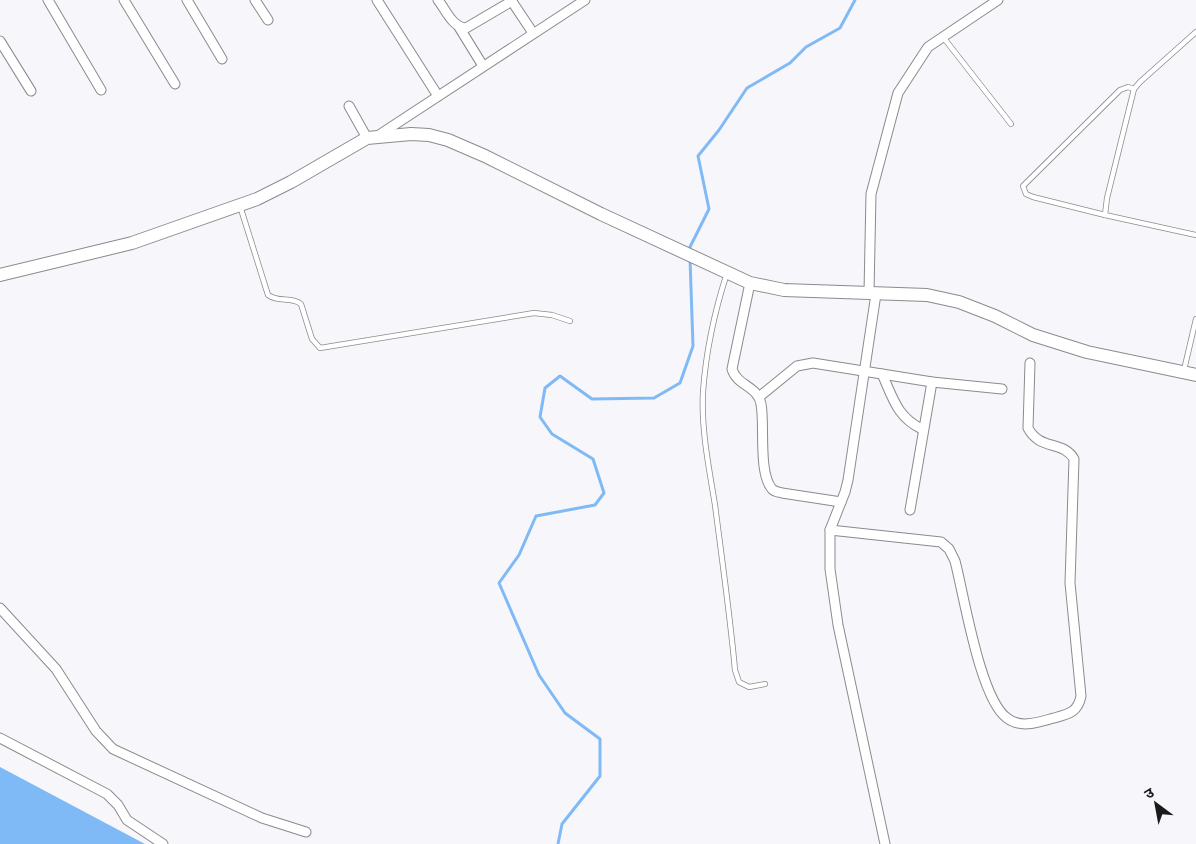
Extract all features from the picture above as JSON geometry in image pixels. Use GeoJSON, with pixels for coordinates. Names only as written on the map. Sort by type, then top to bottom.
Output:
{"type":"FeatureCollection","features":[{"type":"Feature","properties":{"kind":"street"},"geometry":{"type":"LineString","coordinates":[[48,0],[101,90]]}},
{"type":"Feature","properties":{"kind":"street"},"geometry":{"type":"LineString","coordinates":[[124,0],[175,84]]}},
{"type":"Feature","properties":{"kind":"street"},"geometry":{"type":"LineString","coordinates":[[187,0],[222,59]]}},
{"type":"Feature","properties":{"kind":"street"},"geometry":{"type":"LineString","coordinates":[[255,0],[268,20]]}},
{"type":"Feature","properties":{"kind":"street"},"geometry":{"type":"LineString","coordinates":[[377,0],[438,96]]}},
{"type":"Feature","properties":{"kind":"street"},"geometry":{"type":"LineString","coordinates":[[438,0],[459,27],[483,66]]}},
{"type":"Feature","properties":{"kind":"street"},"geometry":{"type":"LineString","coordinates":[[0,275],[132,242],[240,205],[291,182],[372,137],[585,0]]}},
{"type":"Feature","properties":{"kind":"street"},"geometry":{"type":"LineString","coordinates":[[885,844],[838,625],[830,569],[830,530],[848,480],[865,370],[872,294],[870,201],[898,94],[928,47],[998,0]]}},
{"type":"Feature","properties":{"kind":"street"},"geometry":{"type":"LineString","coordinates":[[459,27],[472,26],[511,1],[533,33]]}},
{"type":"Feature","properties":{"kind":"street"},"geometry":{"type":"LineString","coordinates":[[0,41],[30,91]]}},
{"type":"Feature","properties":{"kind":"street"},"geometry":{"type":"LineString","coordinates":[[349,106],[372,137]]}},
{"type":"Feature","properties":{"kind":"street"},"geometry":{"type":"LineString","coordinates":[[372,137],[411,134],[448,140],[750,283],[784,290],[927,295],[959,302],[995,316],[1033,335],[1088,352],[1190,373]]}},
{"type":"Feature","properties":{"kind":"street"},"geometry":{"type":"LineString","coordinates":[[750,283],[732,369],[739,381],[751,388],[759,397],[765,465],[770,485],[773,491],[841,502]]}},
{"type":"Feature","properties":{"kind":"street"},"geometry":{"type":"LineString","coordinates":[[759,397],[802,364],[813,363],[932,382],[1002,389]]}},
{"type":"Feature","properties":{"kind":"street"},"geometry":{"type":"LineString","coordinates":[[830,530],[941,542],[949,549],[955,561],[983,674],[993,701],[1000,711],[1007,719],[1017,723],[1033,724],[1070,714],[1079,706],[1081,696],[1070,583],[1074,459],[1070,452],[1040,443],[1032,436],[1028,428],[1030,363]]}},
{"type":"Feature","properties":{"kind":"street"},"geometry":{"type":"LineString","coordinates":[[882,374],[902,415],[908,422],[922,429]]}},
{"type":"Feature","properties":{"kind":"street"},"geometry":{"type":"LineString","coordinates":[[910,510],[922,429],[932,382]]}},
{"type":"Feature","properties":{"kind":"street"},"geometry":{"type":"LineString","coordinates":[[0,608],[56,670],[96,731],[113,749],[262,818],[306,832]]}},
{"type":"Feature","properties":{"kind":"street"},"geometry":{"type":"LineString","coordinates":[[0,738],[107,794],[118,805],[126,820],[163,844]]}},
{"type":"Feature","properties":{"kind":"lane"},"geometry":{"type":"LineString","coordinates":[[1105,215],[1134,89],[1196,32]]}},
{"type":"Feature","properties":{"kind":"lane"},"geometry":{"type":"LineString","coordinates":[[942,36],[1011,124]]}},
{"type":"Feature","properties":{"kind":"lane"},"geometry":{"type":"LineString","coordinates":[[1134,89],[1128,87],[1120,90],[1023,186],[1026,194],[1033,198],[1196,235]]}},
{"type":"Feature","properties":{"kind":"lane"},"geometry":{"type":"LineString","coordinates":[[240,205],[268,295],[274,299],[293,299],[301,304],[312,340],[320,348],[534,313],[552,315],[570,321]]}},
{"type":"Feature","properties":{"kind":"lane"},"geometry":{"type":"LineString","coordinates":[[727,272],[713,317],[708,342],[703,406],[708,456],[728,595],[735,670],[739,682],[749,687],[765,684]]}},
{"type":"Feature","properties":{"kind":"lane"},"geometry":{"type":"LineString","coordinates":[[1190,373],[1196,319]]}},
{"type":"Feature","properties":{"kind":"water"},"geometry":{"type":"Polygon","coordinates":[[[0,767],[145,844],[0,844],[0,767]]]}},
{"type":"Feature","properties":{"kind":"waterway"},"geometry":{"type":"LineString","coordinates":[[690,253],[690,247],[709,209],[698,156],[719,130],[747,88],[790,63],[806,47],[840,28],[855,0]]}},
{"type":"Feature","properties":{"kind":"waterway"},"geometry":{"type":"LineString","coordinates":[[558,844],[562,824],[600,776],[600,739],[565,713],[539,675],[499,583],[519,555],[536,516],[595,505],[604,493],[593,459],[552,434],[540,417],[545,388],[560,376],[592,399],[654,398],[680,383],[693,346],[690,259]]}}]}
